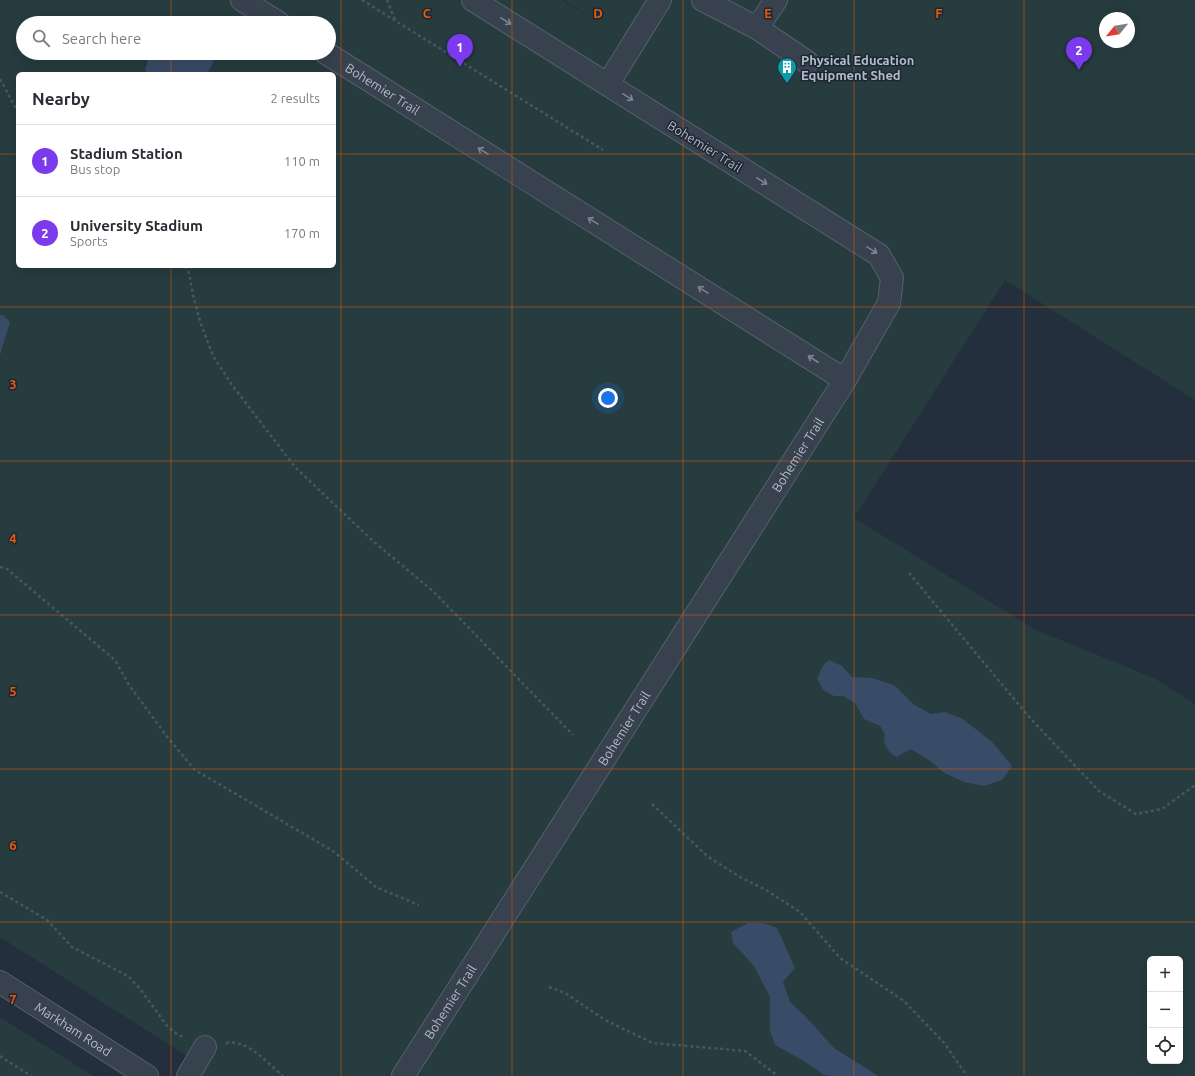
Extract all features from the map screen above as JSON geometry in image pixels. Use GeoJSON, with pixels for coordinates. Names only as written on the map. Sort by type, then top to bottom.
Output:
{"type":"FeatureCollection","features":[{"type":"Feature","properties":{"kind":"street"},"geometry":{"type":"LineString","coordinates":[[242,0],[268,16]]}},
{"type":"Feature","properties":{"kind":"street","name":"Bohemier Trail"},"geometry":{"type":"LineString","coordinates":[[404,1076],[845,380],[889,303],[892,278],[879,255],[473,0]]}},
{"type":"Feature","properties":{"kind":"street"},"geometry":{"type":"LineString","coordinates":[[608,84],[660,0]]}},
{"type":"Feature","properties":{"kind":"street"},"geometry":{"type":"LineString","coordinates":[[703,0],[757,28],[807,62]]}},
{"type":"Feature","properties":{"kind":"street"},"geometry":{"type":"LineString","coordinates":[[757,28],[776,0]]}},
{"type":"Feature","properties":{"kind":"street","name":"Bohemier Trail"},"geometry":{"type":"LineString","coordinates":[[336,59],[845,380]]}},
{"type":"Feature","properties":{"kind":"street","name":"Markham Road"},"geometry":{"type":"LineString","coordinates":[[0,982],[147,1076]]}},
{"type":"Feature","properties":{"kind":"street"},"geometry":{"type":"LineString","coordinates":[[188,1076],[205,1047]]}},
{"type":"Feature","properties":{"kind":"path"},"geometry":{"type":"LineString","coordinates":[[362,0],[603,150]]}},
{"type":"Feature","properties":{"kind":"path"},"geometry":{"type":"LineString","coordinates":[[387,0],[395,20]]}},
{"type":"Feature","properties":{"kind":"path"},"geometry":{"type":"LineString","coordinates":[[0,79],[16,108]]}},
{"type":"Feature","properties":{"kind":"path"},"geometry":{"type":"LineString","coordinates":[[186,268],[189,273],[200,321],[214,356],[232,385],[295,467],[374,542],[434,592],[573,735]]}},
{"type":"Feature","properties":{"kind":"path"},"geometry":{"type":"LineString","coordinates":[[0,567],[7,569],[115,660],[129,685],[163,732],[195,770],[333,851],[376,887],[419,906]]}},
{"type":"Feature","properties":{"kind":"path"},"geometry":{"type":"LineString","coordinates":[[909,573],[1030,718],[1099,791],[1136,814],[1162,809],[1195,785]]}},
{"type":"Feature","properties":{"kind":"path"},"geometry":{"type":"LineString","coordinates":[[652,804],[707,856],[740,877],[766,890],[800,912],[840,958],[904,1001],[944,1044],[967,1076]]}},
{"type":"Feature","properties":{"kind":"path"},"geometry":{"type":"LineString","coordinates":[[0,892],[47,920],[72,947],[128,976],[141,990],[167,1026],[178,1035],[205,1047],[231,1042],[246,1045],[283,1076]]}},
{"type":"Feature","properties":{"kind":"path"},"geometry":{"type":"LineString","coordinates":[[549,987],[565,994],[605,1020],[653,1043],[745,1051],[778,1076]]}},
{"type":"Feature","properties":{"kind":"path"},"geometry":{"type":"LineString","coordinates":[[0,1056],[31,1076]]}},
{"type":"Feature","properties":{"kind":"green space"},"geometry":{"type":"Polygon","coordinates":[[[0,0],[562,0],[602,25],[564,0],[1195,0],[1195,400],[1005,280],[854,518],[1036,630],[1154,678],[1195,704],[1195,1076],[195,1076],[198,1063],[0,937],[0,0]]]}},
{"type":"Feature","properties":{"kind":"green space"},"geometry":{"type":"Polygon","coordinates":[[[0,1017],[93,1076],[0,1076],[0,1017]]]}},
{"type":"Feature","properties":{"kind":"water"},"geometry":{"type":"Polygon","coordinates":[[[148,60],[214,61],[208,72],[146,72],[145,70],[148,60]]]}},
{"type":"Feature","properties":{"kind":"water"},"geometry":{"type":"Polygon","coordinates":[[[0,315],[3,315],[10,322],[0,355],[0,315]]]}},
{"type":"Feature","properties":{"kind":"water"},"geometry":{"type":"Polygon","coordinates":[[[829,660],[842,666],[852,677],[872,678],[894,685],[913,704],[931,714],[945,712],[963,719],[992,742],[1012,766],[1002,780],[984,786],[964,782],[943,772],[932,762],[911,749],[896,757],[886,747],[884,741],[885,734],[880,726],[864,719],[855,703],[843,696],[834,696],[823,690],[817,678],[823,666],[829,660]]]}},
{"type":"Feature","properties":{"kind":"water"},"geometry":{"type":"Polygon","coordinates":[[[748,923],[763,923],[777,928],[795,968],[783,982],[790,1002],[834,1048],[878,1076],[824,1075],[804,1061],[775,1045],[770,1031],[770,997],[754,966],[733,943],[731,932],[748,923]]]}},
{"type":"Feature","properties":{"kind":"place","name":"Stadium Station"},"geometry":{"type":"Point","coordinates":[460,67]}},
{"type":"Feature","properties":{"kind":"place","name":"University Stadium"},"geometry":{"type":"Point","coordinates":[1079,70]}},
{"type":"Feature","properties":{"kind":"place","name":"Physical Education Equipment Shed"},"geometry":{"type":"Point","coordinates":[787,84]}}]}
